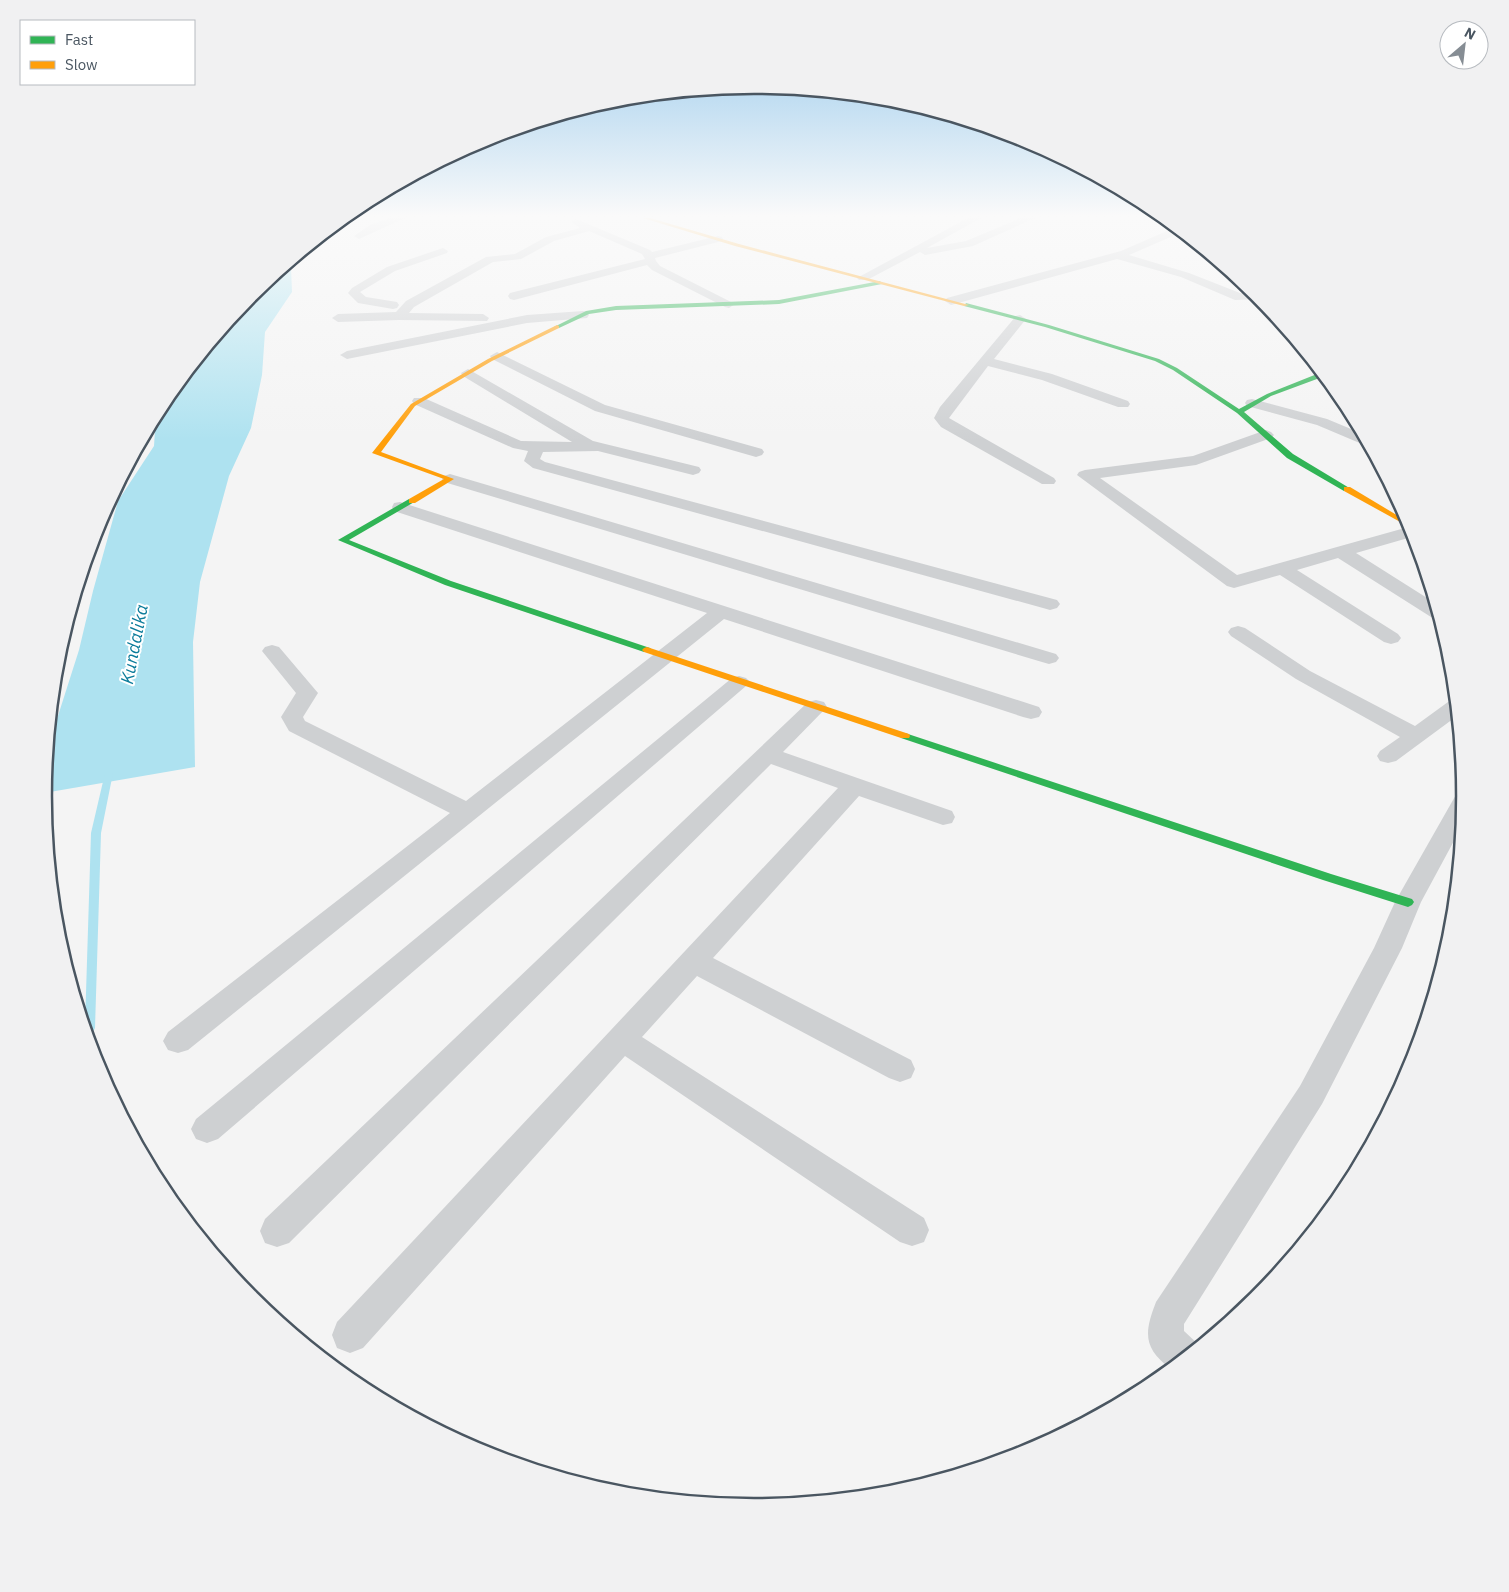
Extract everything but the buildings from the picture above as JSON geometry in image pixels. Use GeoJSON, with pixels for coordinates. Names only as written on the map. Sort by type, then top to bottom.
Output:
{"type":"FeatureCollection","features":[{"type":"Feature","properties":{"kind":"street"},"geometry":{"type":"LineString","coordinates":[[354,292],[356,297],[362,300],[403,311],[434,292]]}},
{"type":"Feature","properties":{"kind":"street"},"geometry":{"type":"LineString","coordinates":[[514,296],[528,292]]}},
{"type":"Feature","properties":{"kind":"street"},"geometry":{"type":"LineString","coordinates":[[570,292],[576,297],[588,313]]}},
{"type":"Feature","properties":{"kind":"street"},"geometry":{"type":"LineString","coordinates":[[706,292],[730,304]]}},
{"type":"Feature","properties":{"kind":"street"},"geometry":{"type":"LineString","coordinates":[[347,355],[527,319],[588,313],[616,308],[779,302],[831,292]]}},
{"type":"Feature","properties":{"kind":"street"},"geometry":{"type":"LineString","coordinates":[[917,292],[1020,319],[1157,360],[1175,369],[1239,412],[1290,456],[1400,522]]}},
{"type":"Feature","properties":{"kind":"street"},"geometry":{"type":"LineString","coordinates":[[946,300],[975,292]]}},
{"type":"Feature","properties":{"kind":"street"},"geometry":{"type":"LineString","coordinates":[[1228,292],[1239,297],[1247,297]]}},
{"type":"Feature","properties":{"kind":"street"},"geometry":{"type":"LineString","coordinates":[[338,318],[403,311],[527,319]]}},
{"type":"Feature","properties":{"kind":"street"},"geometry":{"type":"LineString","coordinates":[[588,313],[497,356],[413,405],[376,453],[450,479],[1049,658]]}},
{"type":"Feature","properties":{"kind":"street"},"geometry":{"type":"LineString","coordinates":[[1020,319],[945,410],[941,418],[946,424],[1048,481]]}},
{"type":"Feature","properties":{"kind":"street"},"geometry":{"type":"LineString","coordinates":[[497,356],[600,408],[756,452]]}},
{"type":"Feature","properties":{"kind":"street"},"geometry":{"type":"LineString","coordinates":[[985,361],[1047,377],[1123,404]]}},
{"type":"Feature","properties":{"kind":"street"},"geometry":{"type":"LineString","coordinates":[[468,373],[588,445]]}},
{"type":"Feature","properties":{"kind":"street"},"geometry":{"type":"LineString","coordinates":[[1239,412],[1276,390],[1316,376]]}},
{"type":"Feature","properties":{"kind":"street"},"geometry":{"type":"LineString","coordinates":[[419,402],[511,443],[537,448],[588,445],[605,447],[692,470]]}},
{"type":"Feature","properties":{"kind":"street"},"geometry":{"type":"LineString","coordinates":[[1252,403],[1322,422],[1357,436]]}},
{"type":"Feature","properties":{"kind":"street"},"geometry":{"type":"LineString","coordinates":[[1266,435],[1196,460],[1085,475],[1234,582],[1405,532]]}},
{"type":"Feature","properties":{"kind":"street"},"geometry":{"type":"LineString","coordinates":[[537,448],[532,461],[539,465],[1050,604]]}},
{"type":"Feature","properties":{"kind":"street"},"geometry":{"type":"LineString","coordinates":[[450,479],[342,540],[448,583],[665,657],[1327,877],[1408,902]]}},
{"type":"Feature","properties":{"kind":"street"},"geometry":{"type":"LineString","coordinates":[[400,507],[1031,712]]}},
{"type":"Feature","properties":{"kind":"street"},"geometry":{"type":"LineString","coordinates":[[1340,552],[1431,609]]}},
{"type":"Feature","properties":{"kind":"street"},"geometry":{"type":"LineString","coordinates":[[1282,568],[1391,638]]}},
{"type":"Feature","properties":{"kind":"street"},"geometry":{"type":"LineString","coordinates":[[178,1041],[722,612]]}},
{"type":"Feature","properties":{"kind":"street"},"geometry":{"type":"LineString","coordinates":[[1238,632],[1303,675],[1416,736]]}},
{"type":"Feature","properties":{"kind":"street"},"geometry":{"type":"LineString","coordinates":[[272,651],[307,693],[306,698],[294,711],[292,717],[297,726],[468,812]]}},
{"type":"Feature","properties":{"kind":"street"},"geometry":{"type":"LineString","coordinates":[[207,1129],[739,682]]}},
{"type":"Feature","properties":{"kind":"street"},"geometry":{"type":"LineString","coordinates":[[277,1231],[816,707]]}},
{"type":"Feature","properties":{"kind":"street"},"geometry":{"type":"LineString","coordinates":[[1388,756],[1451,711]]}},
{"type":"Feature","properties":{"kind":"street"},"geometry":{"type":"LineString","coordinates":[[767,755],[943,817]]}},
{"type":"Feature","properties":{"kind":"street"},"geometry":{"type":"LineString","coordinates":[[350,1335],[854,786]]}},
{"type":"Feature","properties":{"kind":"street"},"geometry":{"type":"LineString","coordinates":[[1181,1354],[1171,1346],[1166,1338],[1164,1328],[1169,1315],[1311,1095],[1388,948],[1408,902],[1456,816]]}},
{"type":"Feature","properties":{"kind":"street"},"geometry":{"type":"LineString","coordinates":[[694,961],[900,1069]]}},
{"type":"Feature","properties":{"kind":"street"},"geometry":{"type":"LineString","coordinates":[[622,1039],[912,1230]]}},
{"type":"Feature","properties":{"kind":"water"},"geometry":{"type":"Polygon","coordinates":[[[266,292],[292,292],[265,332],[262,375],[251,428],[229,476],[200,582],[193,642],[195,767],[52,792],[58,717],[79,650],[118,501],[154,446],[155,432],[171,406],[227,333],[266,292]]]}},
{"type":"Feature","properties":{"kind":"waterway","name":"Kundalika"},"geometry":{"type":"LineString","coordinates":[[90,1022],[96,833],[109,773]]}},
{"type":"Feature","properties":{"kind":"traffic: fast"},"geometry":{"type":"LineString","coordinates":[[557,327],[588,312],[616,308],[779,302],[831,292]]}},
{"type":"Feature","properties":{"kind":"traffic: fast"},"geometry":{"type":"LineString","coordinates":[[966,305],[1047,326],[1157,360],[1175,369],[1239,412],[1290,456],[1347,489]]}},
{"type":"Feature","properties":{"kind":"traffic: fast"},"geometry":{"type":"LineString","coordinates":[[1239,412],[1269,395],[1316,377]]}},
{"type":"Feature","properties":{"kind":"traffic: fast"},"geometry":{"type":"LineString","coordinates":[[412,501],[342,540],[448,583],[647,650]]}},
{"type":"Feature","properties":{"kind":"traffic: fast"},"geometry":{"type":"LineString","coordinates":[[905,736],[1327,877],[1408,902]]}},
{"type":"Feature","properties":{"kind":"traffic: slow"},"geometry":{"type":"LineString","coordinates":[[918,292],[966,305]]}},
{"type":"Feature","properties":{"kind":"traffic: slow"},"geometry":{"type":"LineString","coordinates":[[412,501],[450,479],[376,453],[413,405],[490,360],[557,327]]}},
{"type":"Feature","properties":{"kind":"traffic: slow"},"geometry":{"type":"LineString","coordinates":[[1347,489],[1400,520]]}},
{"type":"Feature","properties":{"kind":"traffic: slow"},"geometry":{"type":"LineString","coordinates":[[647,650],[905,736]]}}]}
